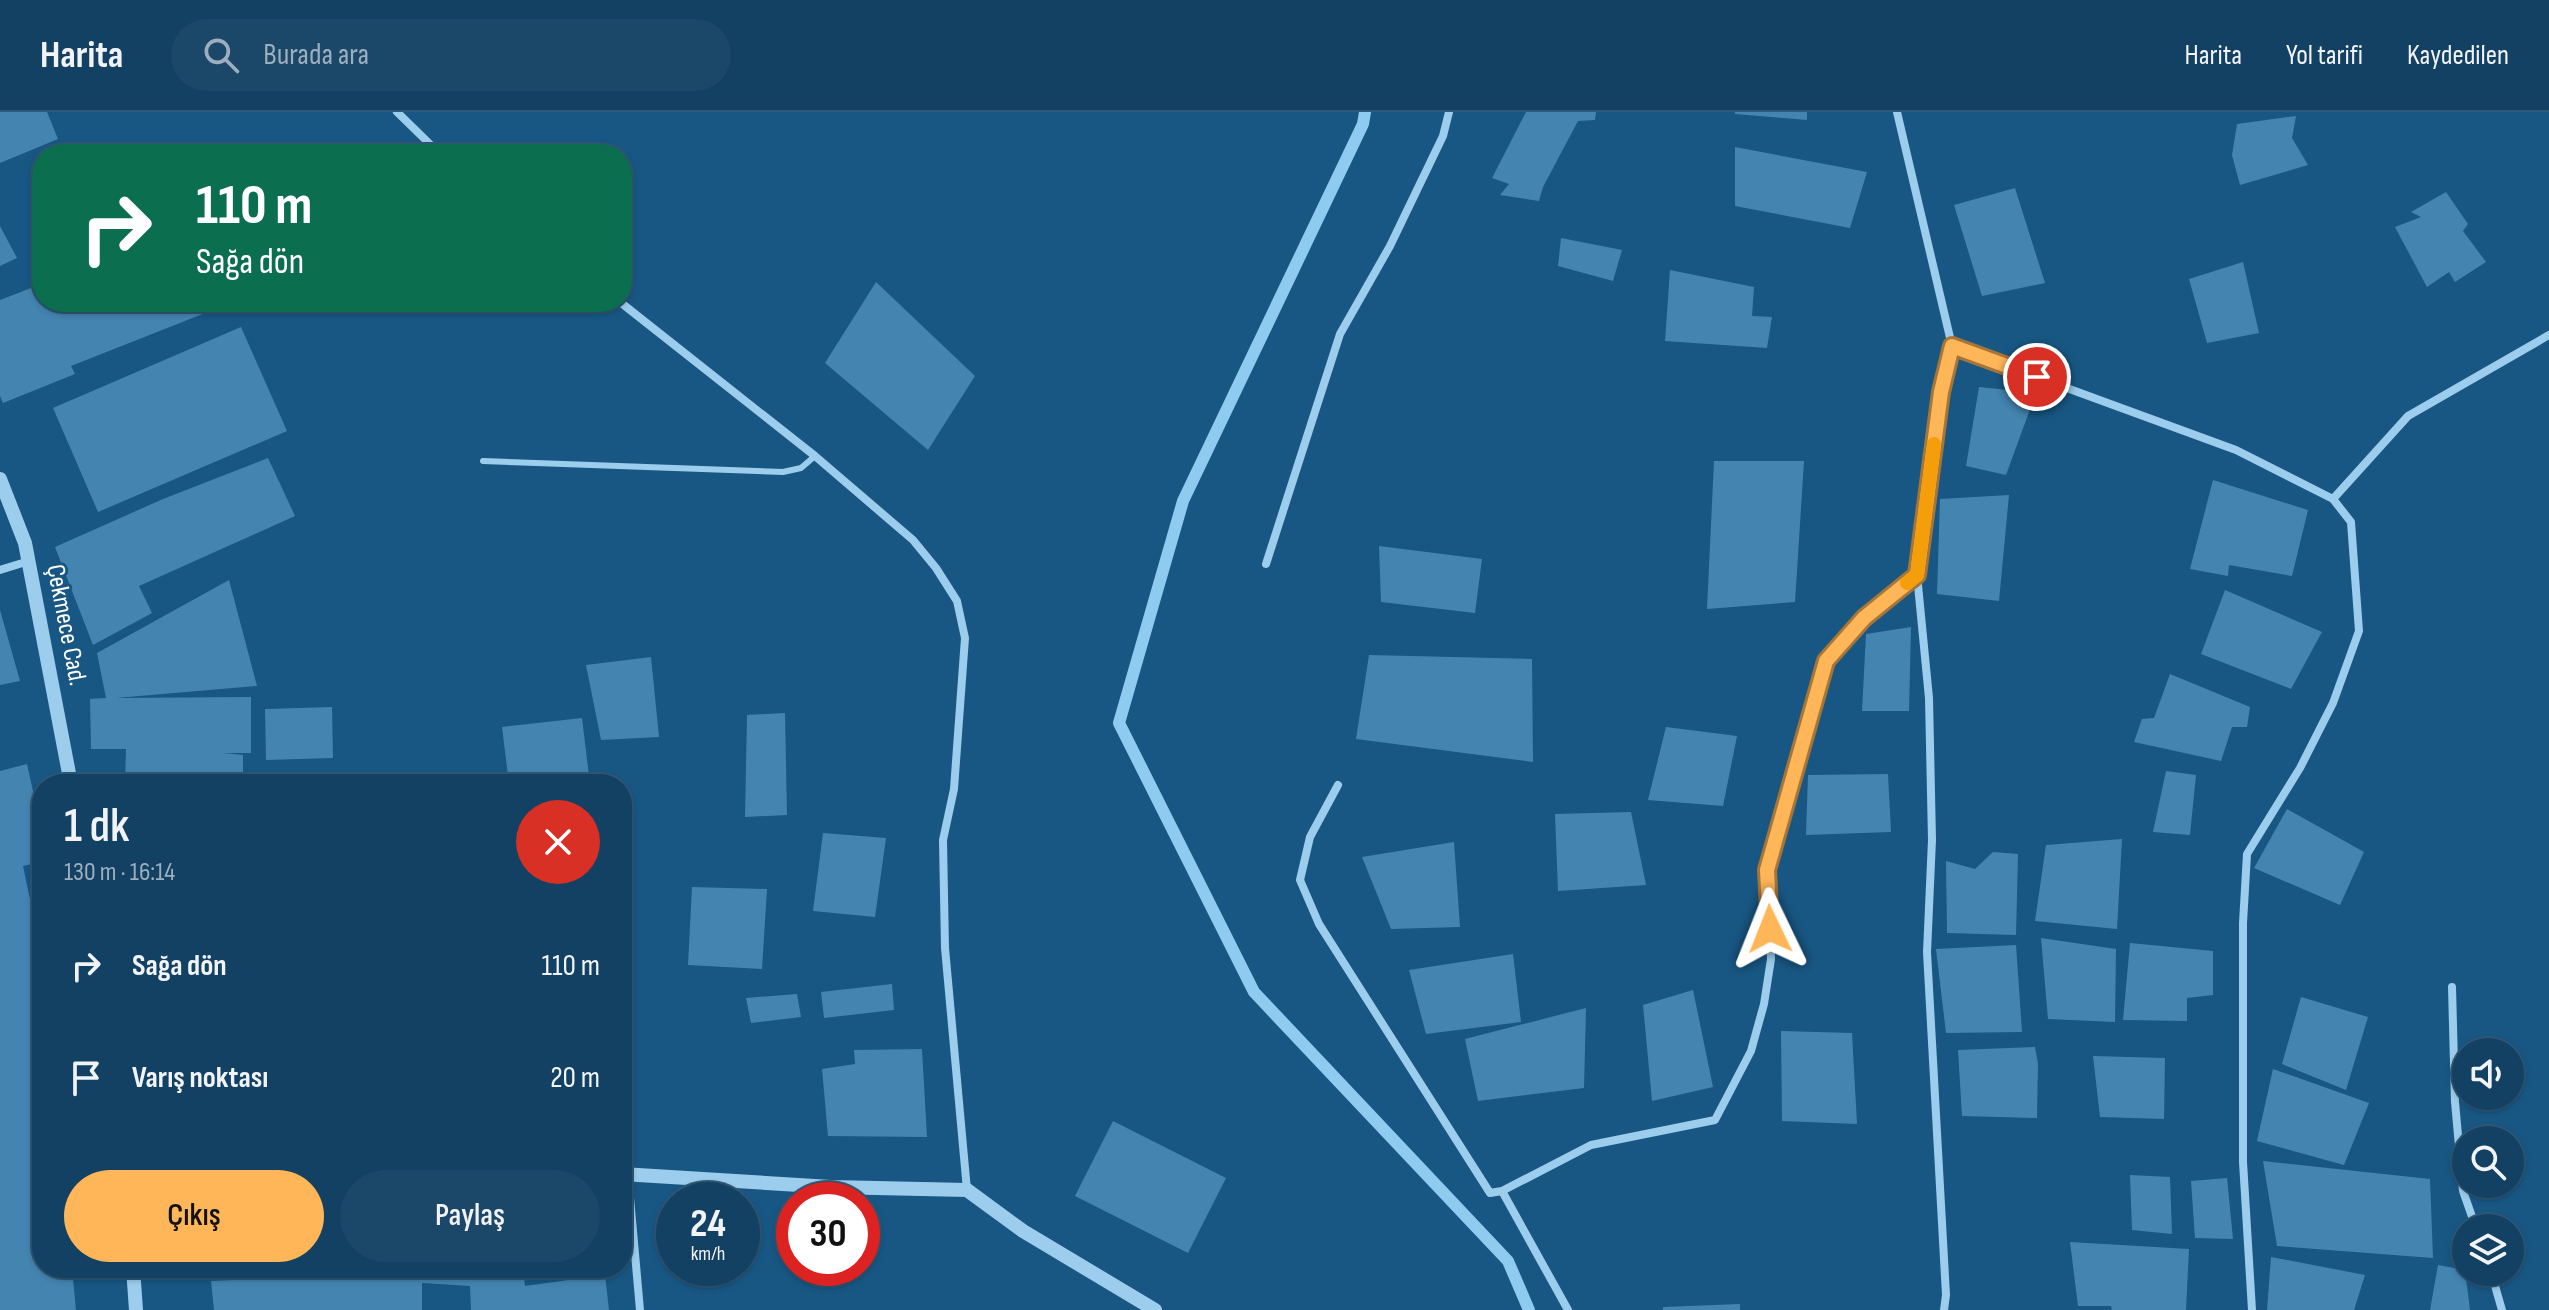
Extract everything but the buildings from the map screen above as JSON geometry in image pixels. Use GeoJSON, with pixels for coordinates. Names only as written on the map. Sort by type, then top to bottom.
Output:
{"type":"FeatureCollection","features":[{"type":"Feature","properties":{"kind":"street"},"geometry":{"type":"LineString","coordinates":[[397,112],[430,144]]}},
{"type":"Feature","properties":{"kind":"street"},"geometry":{"type":"LineString","coordinates":[[1266,564],[1340,334],[1390,246],[1443,136],[1449,112]]}},
{"type":"Feature","properties":{"kind":"street"},"geometry":{"type":"LineString","coordinates":[[1897,112],[1952,346],[1941,392],[1917,575],[1929,698],[1932,840],[1927,952],[1946,1295],[1944,1310]]}},
{"type":"Feature","properties":{"kind":"street"},"geometry":{"type":"LineString","coordinates":[[632,311],[815,456],[913,540],[957,601],[965,638],[954,789],[943,840],[945,948],[967,1190]]}},
{"type":"Feature","properties":{"kind":"street"},"geometry":{"type":"LineString","coordinates":[[2333,499],[2408,416],[2549,335]]}},
{"type":"Feature","properties":{"kind":"street"},"geometry":{"type":"LineString","coordinates":[[1952,346],[2236,450],[2333,499],[2351,522],[2359,631],[2333,703],[2300,768],[2247,854],[2243,923],[2243,1162],[2252,1310]]}},
{"type":"Feature","properties":{"kind":"street","name":"Çekmece Cad."},"geometry":{"type":"LineString","coordinates":[[0,479],[25,543],[69,774]]}},
{"type":"Feature","properties":{"kind":"street"},"geometry":{"type":"LineString","coordinates":[[0,570],[29,561]]}},
{"type":"Feature","properties":{"kind":"street"},"geometry":{"type":"LineString","coordinates":[[1338,785],[1310,837],[1300,880],[1319,924],[1490,1193],[1502,1191],[1591,1145],[1715,1120],[1751,1051],[1764,1004],[1771,959],[1767,870],[1826,661],[1864,618],[1917,575]]}},
{"type":"Feature","properties":{"kind":"street"},"geometry":{"type":"LineString","coordinates":[[2452,987],[2455,1102],[2463,1191],[2471,1214]]}},
{"type":"Feature","properties":{"kind":"street"},"geometry":{"type":"LineString","coordinates":[[632,1175],[831,1187],[967,1190],[1023,1231],[1155,1310]]}},
{"type":"Feature","properties":{"kind":"street"},"geometry":{"type":"LineString","coordinates":[[1502,1191],[1568,1310]]}},
{"type":"Feature","properties":{"kind":"street"},"geometry":{"type":"LineString","coordinates":[[632,1238],[640,1310]]}},
{"type":"Feature","properties":{"kind":"street"},"geometry":{"type":"LineString","coordinates":[[134,1278],[136,1310]]}},
{"type":"Feature","properties":{"kind":"street"},"geometry":{"type":"LineString","coordinates":[[2495,1286],[2502,1310]]}},
{"type":"Feature","properties":{"kind":"lane"},"geometry":{"type":"LineString","coordinates":[[483,461],[783,472],[801,468],[815,456]]}},
{"type":"Feature","properties":{"kind":"waterway"},"geometry":{"type":"LineString","coordinates":[[1365,112],[1363,124],[1183,501],[1119,723],[1254,992],[1508,1261],[1529,1310]]}},
{"type":"Feature","properties":{"kind":"slow traffic"},"geometry":{"type":"LineString","coordinates":[[1907,583],[1917,575],[1934,444]]}},
{"type":"Feature","properties":{"kind":"route"},"geometry":{"type":"LineString","coordinates":[[1770,929],[1767,870],[1826,661],[1864,618],[1917,575],[1941,392],[1952,346],[2037,377]]}}]}
